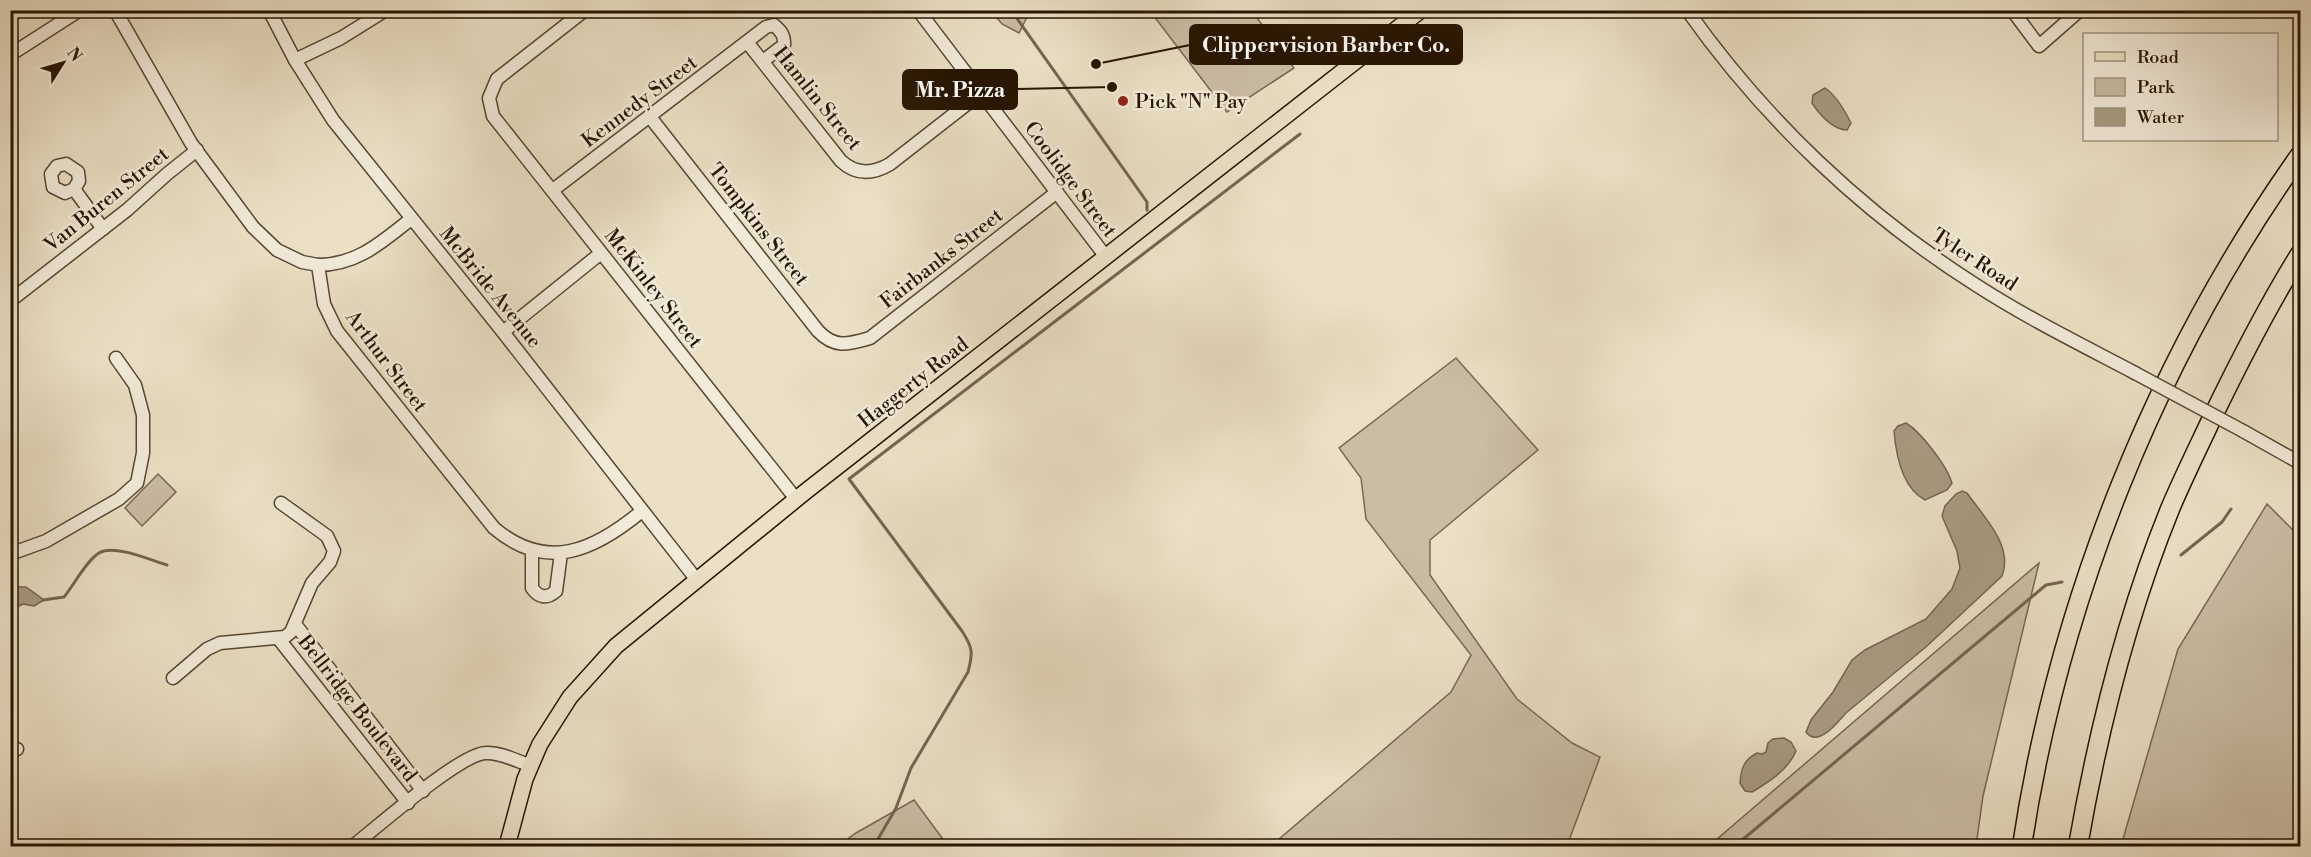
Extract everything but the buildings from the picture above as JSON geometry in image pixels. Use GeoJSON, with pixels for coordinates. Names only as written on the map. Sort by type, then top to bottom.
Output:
{"type":"FeatureCollection","features":[{"type":"Feature","properties":{"kind":"highway"},"geometry":{"type":"LineString","coordinates":[[2022,846],[2050,708],[2088,577],[2122,482],[2140,439],[2200,318],[2247,235],[2301,155]]}},
{"type":"Feature","properties":{"kind":"highway"},"geometry":{"type":"LineString","coordinates":[[2078,846],[2105,712],[2137,599],[2156,547],[2182,483],[2247,346],[2301,254]]}},
{"type":"Feature","properties":{"kind":"main road","name":"Haggerty Road"},"geometry":{"type":"LineString","coordinates":[[507,846],[525,779],[556,717],[588,674],[616,646],[796,499],[1421,10]]}},
{"type":"Feature","properties":{"kind":"street"},"geometry":{"type":"LineString","coordinates":[[10,55],[80,10]]}},
{"type":"Feature","properties":{"kind":"street"},"geometry":{"type":"LineString","coordinates":[[115,10],[197,150],[264,240],[292,258],[318,265],[340,264],[360,257],[411,219]]}},
{"type":"Feature","properties":{"kind":"street","name":"McBride Avenue"},"geometry":{"type":"LineString","coordinates":[[269,10],[294,60],[333,120],[503,332],[696,579]]}},
{"type":"Feature","properties":{"kind":"street"},"geometry":{"type":"LineString","coordinates":[[294,60],[341,38],[386,10]]}},
{"type":"Feature","properties":{"kind":"street","name":"McKinley Street"},"geometry":{"type":"LineString","coordinates":[[585,10],[502,75],[494,84],[489,98],[490,110],[496,121],[796,499]]}},
{"type":"Feature","properties":{"kind":"street","name":"Coolidge Street"},"geometry":{"type":"LineString","coordinates":[[918,10],[1106,257]]}},
{"type":"Feature","properties":{"kind":"street","name":"Tyler Road"},"geometry":{"type":"LineString","coordinates":[[1688,10],[1708,40],[1761,103],[1821,164],[1918,245],[1976,285],[2049,328],[2301,463]]}},
{"type":"Feature","properties":{"kind":"street"},"geometry":{"type":"LineString","coordinates":[[2012,10],[2039,46],[2080,10]]}},
{"type":"Feature","properties":{"kind":"street","name":"Kennedy Street"},"geometry":{"type":"LineString","coordinates":[[553,190],[766,27],[774,25],[782,32],[784,45],[763,61]]}},
{"type":"Feature","properties":{"kind":"street","name":"Hamlin Street"},"geometry":{"type":"LineString","coordinates":[[747,42],[841,161],[851,169],[863,172],[876,171],[890,164],[981,93]]}},
{"type":"Feature","properties":{"kind":"street","name":"Tompkins Street"},"geometry":{"type":"LineString","coordinates":[[650,117],[819,331],[834,343],[844,345]]}},
{"type":"Feature","properties":{"kind":"street","name":"Van Buren Street"},"geometry":{"type":"LineString","coordinates":[[10,300],[103,229],[197,150]]}},
{"type":"Feature","properties":{"kind":"street"},"geometry":{"type":"LineString","coordinates":[[74,189],[103,229]]}},
{"type":"Feature","properties":{"kind":"street","name":"Fairbanks Street"},"geometry":{"type":"LineString","coordinates":[[844,345],[870,338],[1057,192]]}},
{"type":"Feature","properties":{"kind":"street"},"geometry":{"type":"LineString","coordinates":[[503,332],[601,253]]}},
{"type":"Feature","properties":{"kind":"street","name":"Arthur Street"},"geometry":{"type":"LineString","coordinates":[[318,265],[324,304],[337,331],[487,521],[509,540],[532,550],[561,554],[588,548],[602,541],[642,511]]}},
{"type":"Feature","properties":{"kind":"street"},"geometry":{"type":"LineString","coordinates":[[10,554],[46,541],[128,494],[137,483],[144,444],[143,415],[135,385],[116,358]]}},
{"type":"Feature","properties":{"kind":"street"},"geometry":{"type":"LineString","coordinates":[[173,678],[207,649],[220,643],[285,637],[293,628],[312,583],[330,562],[334,551],[332,542],[327,536],[281,503]]}},
{"type":"Feature","properties":{"kind":"street"},"geometry":{"type":"LineString","coordinates":[[532,550],[531,588],[543,597],[550,596],[556,591],[561,554]]}},
{"type":"Feature","properties":{"kind":"street","name":"Bellridge Boulevard"},"geometry":{"type":"LineString","coordinates":[[293,628],[423,791]]}},
{"type":"Feature","properties":{"kind":"street","name":"Bellridge Boulevard"},"geometry":{"type":"LineString","coordinates":[[278,638],[408,803]]}},
{"type":"Feature","properties":{"kind":"street"},"geometry":{"type":"LineString","coordinates":[[353,846],[462,762],[485,752],[531,766]]}},
{"type":"Feature","properties":{"kind":"green space"},"geometry":{"type":"Polygon","coordinates":[[[991,11],[1030,11],[1019,33],[1002,24],[991,11]]]}},
{"type":"Feature","properties":{"kind":"green space"},"geometry":{"type":"Polygon","coordinates":[[[1150,11],[1252,11],[1294,68],[1227,112],[1150,11]]]}},
{"type":"Feature","properties":{"kind":"green space"},"geometry":{"type":"Polygon","coordinates":[[[1456,358],[1538,450],[1430,540],[1430,575],[1517,699],[1572,743],[1600,757],[1567,846],[1271,846],[1451,692],[1471,655],[1366,519],[1361,478],[1339,448],[1456,358]]]}},
{"type":"Feature","properties":{"kind":"green space"},"geometry":{"type":"Polygon","coordinates":[[[158,474],[176,492],[142,526],[125,508],[158,474]]]}},
{"type":"Feature","properties":{"kind":"green space"},"geometry":{"type":"Polygon","coordinates":[[[2267,504],[2300,537],[2300,846],[2121,846],[2178,649],[2267,504]]]}},
{"type":"Feature","properties":{"kind":"green space"},"geometry":{"type":"Polygon","coordinates":[[[2039,563],[1983,796],[1976,846],[1709,846],[2039,563]]]}},
{"type":"Feature","properties":{"kind":"green space"},"geometry":{"type":"Polygon","coordinates":[[[914,800],[948,846],[838,846],[856,833],[914,800]]]}},
{"type":"Feature","properties":{"kind":"water"},"geometry":{"type":"Polygon","coordinates":[[[1825,88],[1837,99],[1849,118],[1851,123],[1847,130],[1832,124],[1812,103],[1813,95],[1825,88]]]}},
{"type":"Feature","properties":{"kind":"water"},"geometry":{"type":"Polygon","coordinates":[[[1906,423],[1933,450],[1952,483],[1947,490],[1925,500],[1911,488],[1896,450],[1894,431],[1898,426],[1906,423]]]}},
{"type":"Feature","properties":{"kind":"water"},"geometry":{"type":"Polygon","coordinates":[[[1962,491],[1967,493],[1995,532],[2004,554],[2005,565],[2002,576],[1927,646],[1846,713],[1827,732],[1822,736],[1811,736],[1806,732],[1811,720],[1833,692],[1852,660],[1865,650],[1926,619],[1952,589],[1960,568],[1957,551],[1942,516],[1945,506],[1962,491]]]}},
{"type":"Feature","properties":{"kind":"water"},"geometry":{"type":"Polygon","coordinates":[[[11,587],[26,587],[44,600],[34,606],[23,604],[11,610],[11,587]]]}},
{"type":"Feature","properties":{"kind":"water"},"geometry":{"type":"Polygon","coordinates":[[[1784,738],[1791,742],[1796,751],[1793,758],[1777,775],[1752,792],[1745,791],[1740,783],[1742,769],[1746,762],[1757,753],[1766,752],[1768,743],[1773,739],[1784,738]]]}},
{"type":"Feature","properties":{"kind":"waterway"},"geometry":{"type":"LineString","coordinates":[[1011,10],[1147,202],[1147,210]]}},
{"type":"Feature","properties":{"kind":"waterway"},"geometry":{"type":"LineString","coordinates":[[874,846],[896,808],[911,768],[968,672],[971,651],[962,631],[849,479],[1300,134]]}},
{"type":"Feature","properties":{"kind":"waterway"},"geometry":{"type":"LineString","coordinates":[[2181,555],[2222,522],[2231,509]]}},
{"type":"Feature","properties":{"kind":"waterway"},"geometry":{"type":"LineString","coordinates":[[43,600],[64,597],[89,562],[99,553],[106,551],[114,550],[133,554],[167,565]]}},
{"type":"Feature","properties":{"kind":"waterway"},"geometry":{"type":"LineString","coordinates":[[1735,846],[2046,585],[2062,582]]}},
{"type":"Feature","properties":{"kind":"place","name":"Clippervision Barber Co."},"geometry":{"type":"Point","coordinates":[1096,64]}},
{"type":"Feature","properties":{"kind":"place","name":"Mr. Pizza"},"geometry":{"type":"Point","coordinates":[1112,87]}},
{"type":"Feature","properties":{"kind":"place","name":"Pick \"N\" Pay"},"geometry":{"type":"Point","coordinates":[1123,101]}}]}
